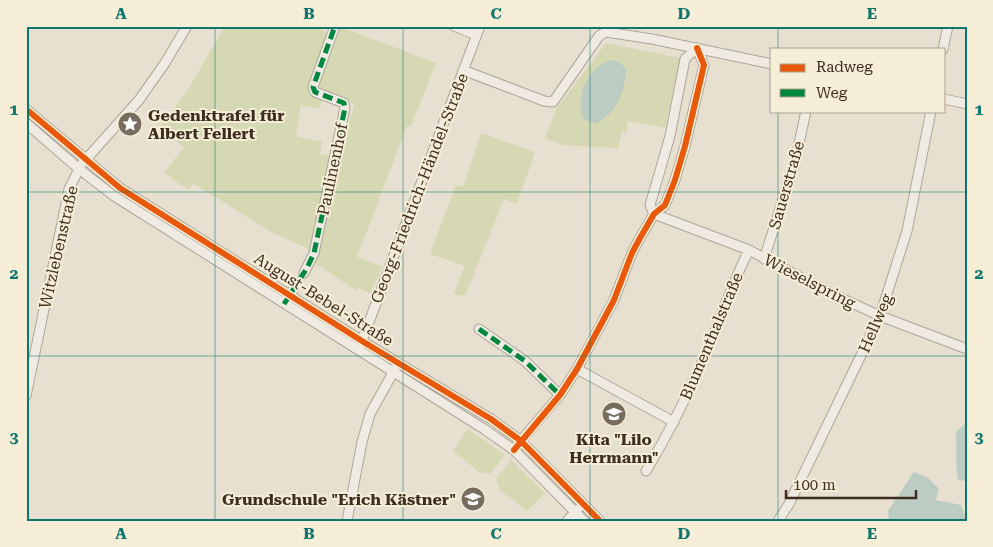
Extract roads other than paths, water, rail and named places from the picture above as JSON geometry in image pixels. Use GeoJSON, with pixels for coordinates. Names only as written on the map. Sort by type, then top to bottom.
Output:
{"type":"FeatureCollection","features":[{"type":"Feature","properties":{"kind":"street","name":"Witzlebenstraße"},"geometry":{"type":"LineString","coordinates":[[26,396],[69,188],[86,160],[139,100],[165,63],[187,26]]}},
{"type":"Feature","properties":{"kind":"street","name":"Paulinenhof"},"geometry":{"type":"LineString","coordinates":[[304,273],[314,253],[346,108],[344,103],[315,92],[313,87],[335,26]]}},
{"type":"Feature","properties":{"kind":"street"},"geometry":{"type":"LineString","coordinates":[[454,26],[478,31]]}},
{"type":"Feature","properties":{"kind":"street"},"geometry":{"type":"LineString","coordinates":[[943,48],[948,26]]}},
{"type":"Feature","properties":{"kind":"street","name":"Georg-Friedrich-Händel-Straße"},"geometry":{"type":"LineString","coordinates":[[358,351],[478,31]]}},
{"type":"Feature","properties":{"kind":"street"},"geometry":{"type":"LineString","coordinates":[[463,70],[544,101],[553,102],[599,36],[606,32],[770,64]]}},
{"type":"Feature","properties":{"kind":"street"},"geometry":{"type":"LineString","coordinates":[[654,214],[650,205],[670,136],[685,60],[696,48]]}},
{"type":"Feature","properties":{"kind":"street"},"geometry":{"type":"LineString","coordinates":[[514,450],[560,395],[577,369],[614,300],[632,253],[654,214],[665,205],[685,146],[704,64],[696,48]]}},
{"type":"Feature","properties":{"kind":"street"},"geometry":{"type":"LineString","coordinates":[[946,99],[967,104]]}},
{"type":"Feature","properties":{"kind":"street","name":"August-Bebel-Straße"},"geometry":{"type":"LineString","coordinates":[[26,109],[120,188],[491,420],[521,441],[600,521]]}},
{"type":"Feature","properties":{"kind":"street","name":"Sauerstraße"},"geometry":{"type":"LineString","coordinates":[[764,259],[795,162],[806,112]]}},
{"type":"Feature","properties":{"kind":"street","name":"Hellweg"},"geometry":{"type":"LineString","coordinates":[[778,521],[789,504],[880,316],[905,237],[931,112]]}},
{"type":"Feature","properties":{"kind":"street","name":"August-Bebel-Straße"},"geometry":{"type":"LineString","coordinates":[[26,123],[79,169],[114,196],[484,429],[514,450],[584,521]]}},
{"type":"Feature","properties":{"kind":"street","name":"Wieselspring"},"geometry":{"type":"LineString","coordinates":[[654,214],[749,250],[826,291],[880,316],[967,348]]}},
{"type":"Feature","properties":{"kind":"street","name":"Blumenthalstraße"},"geometry":{"type":"LineString","coordinates":[[646,471],[674,422],[749,250]]}},
{"type":"Feature","properties":{"kind":"street"},"geometry":{"type":"LineString","coordinates":[[284,304],[297,284]]}},
{"type":"Feature","properties":{"kind":"street"},"geometry":{"type":"LineString","coordinates":[[478,329],[525,361],[560,395]]}},
{"type":"Feature","properties":{"kind":"street"},"geometry":{"type":"LineString","coordinates":[[347,521],[362,442],[370,414],[399,362]]}},
{"type":"Feature","properties":{"kind":"street"},"geometry":{"type":"LineString","coordinates":[[577,369],[674,422]]}},
{"type":"Feature","properties":{"kind":"street"},"geometry":{"type":"LineString","coordinates":[[567,521],[584,504]]}},
{"type":"Feature","properties":{"kind":"tram line"},"geometry":{"type":"LineString","coordinates":[[26,113],[119,191],[488,422],[518,444],[595,521]]}},
{"type":"Feature","properties":{"kind":"place","name":"Gedenktrafel für Albert Fellert"},"geometry":{"type":"Point","coordinates":[130,124]}},
{"type":"Feature","properties":{"kind":"place","name":"Kita \"Lilo Herrmann\""},"geometry":{"type":"Point","coordinates":[614,414]}},
{"type":"Feature","properties":{"kind":"place","name":"Grundschule \"Erich Kästner\""},"geometry":{"type":"Point","coordinates":[473,499]}}]}
